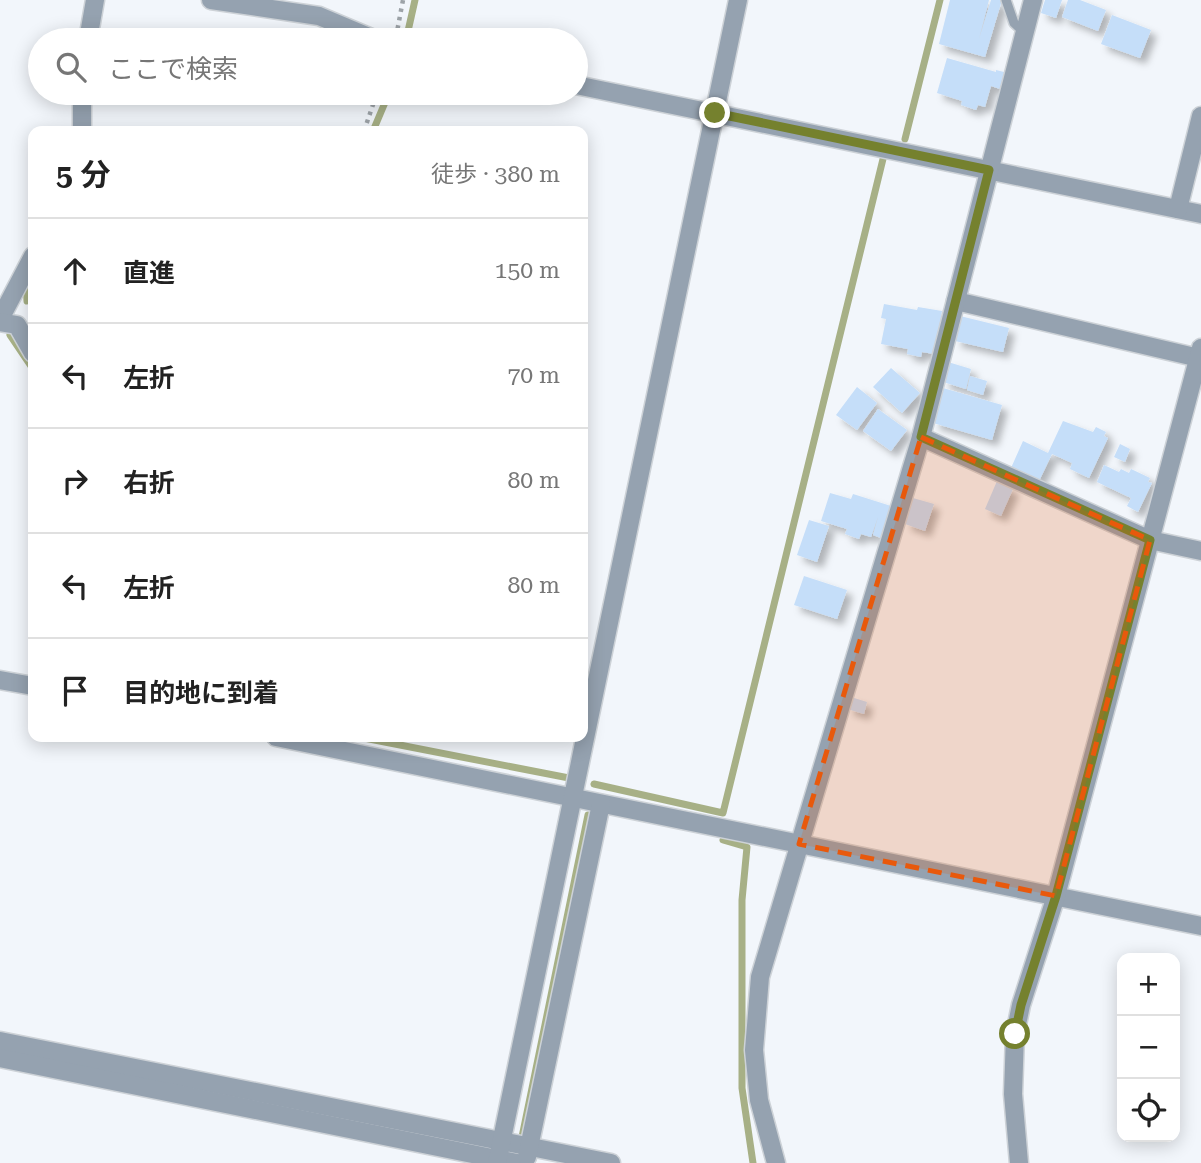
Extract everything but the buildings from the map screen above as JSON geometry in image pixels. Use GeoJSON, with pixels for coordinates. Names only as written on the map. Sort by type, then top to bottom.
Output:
{"type":"FeatureCollection","features":[{"type":"Feature","properties":{"kind":"street"},"geometry":{"type":"LineString","coordinates":[[90,28],[95,0]]}},
{"type":"Feature","properties":{"kind":"street"},"geometry":{"type":"LineString","coordinates":[[211,0],[319,16],[348,28]]}},
{"type":"Feature","properties":{"kind":"street"},"geometry":{"type":"LineString","coordinates":[[588,726],[738,0]]}},
{"type":"Feature","properties":{"kind":"street"},"geometry":{"type":"LineString","coordinates":[[776,1163],[759,1100],[754,1050],[760,977],[921,437],[1033,0]]}},
{"type":"Feature","properties":{"kind":"street"},"geometry":{"type":"LineString","coordinates":[[588,87],[1201,214]]}},
{"type":"Feature","properties":{"kind":"street"},"geometry":{"type":"LineString","coordinates":[[82,105],[82,126]]}},
{"type":"Feature","properties":{"kind":"street"},"geometry":{"type":"LineString","coordinates":[[1178,209],[1201,116]]}},
{"type":"Feature","properties":{"kind":"street"},"geometry":{"type":"LineString","coordinates":[[28,264],[5,300],[0,320],[17,325],[28,344]]}},
{"type":"Feature","properties":{"kind":"street"},"geometry":{"type":"LineString","coordinates":[[956,301],[1200,353],[1056,896],[1021,1005],[1015,1034],[1013,1094],[1019,1163]]}},
{"type":"Feature","properties":{"kind":"street"},"geometry":{"type":"LineString","coordinates":[[921,437],[1150,540],[1201,551]]}},
{"type":"Feature","properties":{"kind":"street"},"geometry":{"type":"LineString","coordinates":[[0,680],[28,685]]}},
{"type":"Feature","properties":{"kind":"street"},"geometry":{"type":"LineString","coordinates":[[329,742],[601,804],[1201,926]]}},
{"type":"Feature","properties":{"kind":"street"},"geometry":{"type":"LineString","coordinates":[[499,1155],[585,742]]}},
{"type":"Feature","properties":{"kind":"street"},"geometry":{"type":"LineString","coordinates":[[527,1155],[601,804]]}},
{"type":"Feature","properties":{"kind":"street"},"geometry":{"type":"LineString","coordinates":[[0,1041],[499,1155],[517,1163]]}},
{"type":"Feature","properties":{"kind":"street"},"geometry":{"type":"LineString","coordinates":[[0,1058],[499,1155],[611,1163]]}},
{"type":"Feature","properties":{"kind":"lane"},"geometry":{"type":"LineString","coordinates":[[1006,0],[1014,23],[1024,32]]}},
{"type":"Feature","properties":{"kind":"path"},"geometry":{"type":"LineString","coordinates":[[397,28],[403,0]]}},
{"type":"Feature","properties":{"kind":"path"},"geometry":{"type":"LineString","coordinates":[[366,126],[373,105]]}},
{"type":"Feature","properties":{"kind":"highlighted area"},"geometry":{"type":"Polygon","coordinates":[[[921,437],[1150,540],[1056,896],[799,844],[921,437]]]}},
{"type":"Feature","properties":{"kind":"waterway"},"geometry":{"type":"LineString","coordinates":[[409,28],[415,0]]}},
{"type":"Feature","properties":{"kind":"waterway"},"geometry":{"type":"LineString","coordinates":[[905,139],[940,0]]}},
{"type":"Feature","properties":{"kind":"waterway"},"geometry":{"type":"LineString","coordinates":[[375,126],[384,105]]}},
{"type":"Feature","properties":{"kind":"waterway"},"geometry":{"type":"LineString","coordinates":[[594,784],[723,813],[883,159]]}},
{"type":"Feature","properties":{"kind":"waterway"},"geometry":{"type":"LineString","coordinates":[[26,279],[27,301]]}},
{"type":"Feature","properties":{"kind":"waterway"},"geometry":{"type":"LineString","coordinates":[[10,335],[28,362]]}},
{"type":"Feature","properties":{"kind":"waterway"},"geometry":{"type":"LineString","coordinates":[[385,742],[569,778]]}},
{"type":"Feature","properties":{"kind":"waterway"},"geometry":{"type":"LineString","coordinates":[[522,1137],[588,815]]}},
{"type":"Feature","properties":{"kind":"waterway"},"geometry":{"type":"LineString","coordinates":[[723,840],[747,847],[742,900],[742,1088],[753,1163]]}},
{"type":"Feature","properties":{"kind":"route"},"geometry":{"type":"LineString","coordinates":[[715,113],[989,170],[921,437],[1150,540],[1056,896],[1021,1005],[1015,1034]]}}]}
